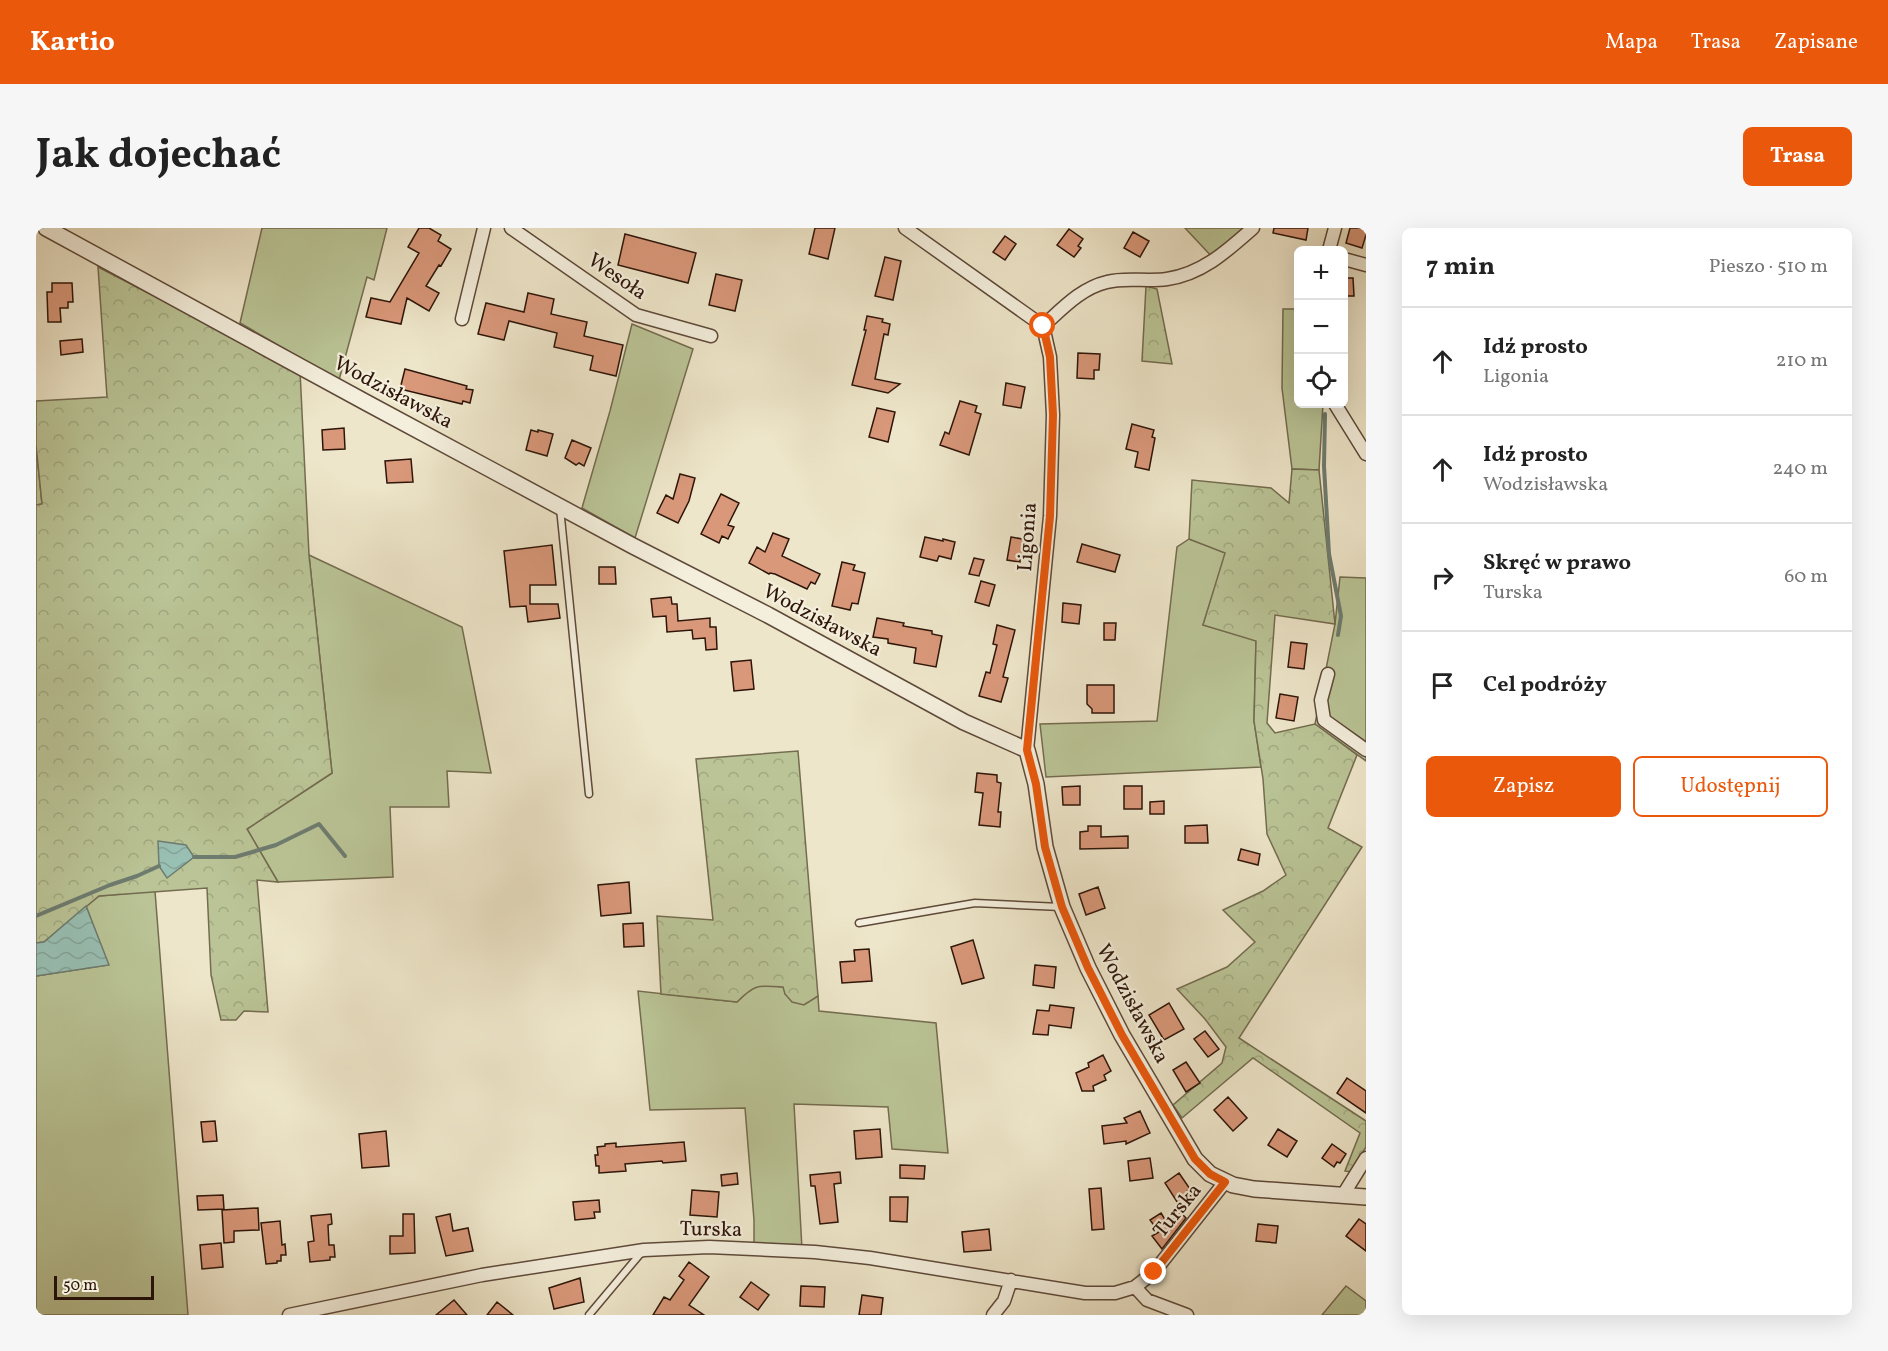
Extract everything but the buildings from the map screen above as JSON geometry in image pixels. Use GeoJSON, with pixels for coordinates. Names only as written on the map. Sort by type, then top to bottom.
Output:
{"type":"FeatureCollection","features":[{"type":"Feature","properties":{"kind":"street","name":"Wodzisławska"},"geometry":{"type":"LineString","coordinates":[[46,228],[560,507],[768,615],[964,722],[1027,750],[1036,784],[1045,847],[1062,907],[1088,968],[1122,1035],[1203,1168],[1225,1182],[1254,1189],[1366,1197]]}},
{"type":"Feature","properties":{"kind":"street"},"geometry":{"type":"LineString","coordinates":[[462,319],[484,228]]}},
{"type":"Feature","properties":{"kind":"street","name":"Wesoła"},"geometry":{"type":"LineString","coordinates":[[512,228],[636,315],[711,336]]}},
{"type":"Feature","properties":{"kind":"street"},"geometry":{"type":"LineString","coordinates":[[905,228],[1043,326],[1083,292],[1107,281],[1167,279],[1196,271],[1215,260],[1252,228]]}},
{"type":"Feature","properties":{"kind":"street"},"geometry":{"type":"LineString","coordinates":[[1330,246],[1335,228]]}},
{"type":"Feature","properties":{"kind":"street"},"geometry":{"type":"LineString","coordinates":[[1348,259],[1366,265]]}},
{"type":"Feature","properties":{"kind":"street","name":"Ligonia"},"geometry":{"type":"LineString","coordinates":[[1027,750],[1050,504],[1053,415],[1050,357],[1043,326]]}},
{"type":"Feature","properties":{"kind":"street"},"geometry":{"type":"LineString","coordinates":[[1337,408],[1366,454]]}},
{"type":"Feature","properties":{"kind":"street"},"geometry":{"type":"LineString","coordinates":[[1328,674],[1321,700],[1324,720],[1366,750]]}},
{"type":"Feature","properties":{"kind":"street"},"geometry":{"type":"LineString","coordinates":[[1343,1195],[1366,1158]]}},
{"type":"Feature","properties":{"kind":"street","name":"Turska"},"geometry":{"type":"LineString","coordinates":[[289,1315],[482,1275],[644,1250],[709,1247],[815,1252],[870,1258],[1096,1294],[1115,1293],[1134,1287],[1154,1272],[1225,1182]]}},
{"type":"Feature","properties":{"kind":"street"},"geometry":{"type":"LineString","coordinates":[[993,1315],[1004,1301],[1011,1280]]}},
{"type":"Feature","properties":{"kind":"street"},"geometry":{"type":"LineString","coordinates":[[1134,1287],[1147,1300],[1187,1315]]}},
{"type":"Feature","properties":{"kind":"lane"},"geometry":{"type":"LineString","coordinates":[[560,507],[589,794]]}},
{"type":"Feature","properties":{"kind":"lane"},"geometry":{"type":"LineString","coordinates":[[859,923],[975,903],[1062,907]]}},
{"type":"Feature","properties":{"kind":"lane"},"geometry":{"type":"LineString","coordinates":[[590,1315],[644,1250]]}},
{"type":"Feature","properties":{"kind":"green space"},"geometry":{"type":"Polygon","coordinates":[[[262,228],[387,228],[374,280],[367,277],[339,380],[240,323],[262,228]]]}},
{"type":"Feature","properties":{"kind":"green space"},"geometry":{"type":"Polygon","coordinates":[[[1185,228],[1251,228],[1215,260],[1185,228]]]}},
{"type":"Feature","properties":{"kind":"green space"},"geometry":{"type":"Polygon","coordinates":[[[98,267],[300,371],[309,555],[332,773],[247,829],[278,882],[257,880],[268,1012],[244,1011],[236,1020],[221,1020],[211,975],[207,888],[99,896],[44,942],[36,943],[36,505],[42,504],[36,445],[36,401],[107,397],[98,267]]]}},
{"type":"Feature","properties":{"kind":"green space"},"geometry":{"type":"Polygon","coordinates":[[[1146,286],[1157,289],[1172,364],[1142,361],[1146,286]]]}},
{"type":"Feature","properties":{"kind":"green space"},"geometry":{"type":"Polygon","coordinates":[[[1283,309],[1294,309],[1294,408],[1323,408],[1319,470],[1292,469],[1282,388],[1283,309]]]}},
{"type":"Feature","properties":{"kind":"green space"},"geometry":{"type":"Polygon","coordinates":[[[632,324],[693,349],[635,538],[582,508],[632,324]]]}},
{"type":"Feature","properties":{"kind":"green space"},"geometry":{"type":"Polygon","coordinates":[[[36,445],[42,504],[36,505],[36,445]]]}},
{"type":"Feature","properties":{"kind":"green space"},"geometry":{"type":"Polygon","coordinates":[[[1292,469],[1319,470],[1335,624],[1275,615],[1267,723],[1275,733],[1315,724],[1357,755],[1328,828],[1362,847],[1239,1038],[1366,1121],[1366,1147],[1351,1172],[1345,1171],[1360,1133],[1253,1058],[1182,1118],[1173,1105],[1222,1063],[1226,1047],[1205,1019],[1177,989],[1227,967],[1255,942],[1223,910],[1263,891],[1286,875],[1267,834],[1263,779],[1254,721],[1256,641],[1203,625],[1225,553],[1189,539],[1192,480],[1271,488],[1289,503],[1292,469]]]}},
{"type":"Feature","properties":{"kind":"green space"},"geometry":{"type":"Polygon","coordinates":[[[1189,539],[1226,553],[1203,625],[1256,640],[1254,721],[1261,767],[1046,777],[1040,724],[1157,721],[1177,547],[1189,539]]]}},
{"type":"Feature","properties":{"kind":"green space"},"geometry":{"type":"Polygon","coordinates":[[[309,555],[462,627],[491,773],[447,771],[449,807],[390,807],[393,877],[278,882],[247,829],[332,773],[309,555]]]}},
{"type":"Feature","properties":{"kind":"green space"},"geometry":{"type":"Polygon","coordinates":[[[1340,577],[1366,578],[1366,761],[1315,724],[1335,624],[1340,577]]]}},
{"type":"Feature","properties":{"kind":"green space"},"geometry":{"type":"Polygon","coordinates":[[[798,751],[818,996],[804,1005],[792,1002],[785,994],[783,987],[768,986],[753,989],[737,1002],[661,994],[657,916],[713,920],[696,759],[798,751]]]}},
{"type":"Feature","properties":{"kind":"green space"},"geometry":{"type":"Polygon","coordinates":[[[155,891],[188,1315],[36,1315],[36,976],[108,965],[86,906],[99,896],[155,891]]]}},
{"type":"Feature","properties":{"kind":"green space"},"geometry":{"type":"Polygon","coordinates":[[[759,985],[784,987],[785,994],[804,1004],[818,996],[819,1011],[936,1023],[948,1153],[892,1149],[888,1107],[794,1104],[802,1249],[754,1245],[745,1108],[650,1110],[638,991],[737,1002],[748,991],[759,985]]]}},
{"type":"Feature","properties":{"kind":"green space"},"geometry":{"type":"Polygon","coordinates":[[[1346,1286],[1366,1301],[1366,1315],[1322,1315],[1346,1286]]]}},
{"type":"Feature","properties":{"kind":"water"},"geometry":{"type":"Polygon","coordinates":[[[158,841],[186,845],[194,857],[167,878],[159,866],[158,841]]]}},
{"type":"Feature","properties":{"kind":"water"},"geometry":{"type":"Polygon","coordinates":[[[86,906],[109,965],[36,976],[36,943],[44,942],[86,906]]]}},
{"type":"Feature","properties":{"kind":"waterway"},"geometry":{"type":"LineString","coordinates":[[1325,414],[1324,466],[1329,554],[1341,616],[1338,635]]}},
{"type":"Feature","properties":{"kind":"waterway"},"geometry":{"type":"LineString","coordinates":[[194,857],[235,857],[276,845],[319,824],[345,856]]}},
{"type":"Feature","properties":{"kind":"waterway"},"geometry":{"type":"LineString","coordinates":[[36,916],[159,866]]}},
{"type":"Feature","properties":{"kind":"route"},"geometry":{"type":"LineString","coordinates":[[1043,326],[1050,357],[1053,415],[1050,516],[1027,750],[1036,784],[1045,847],[1062,907],[1088,968],[1122,1035],[1195,1159],[1210,1174],[1225,1182],[1154,1272]]}}]}
